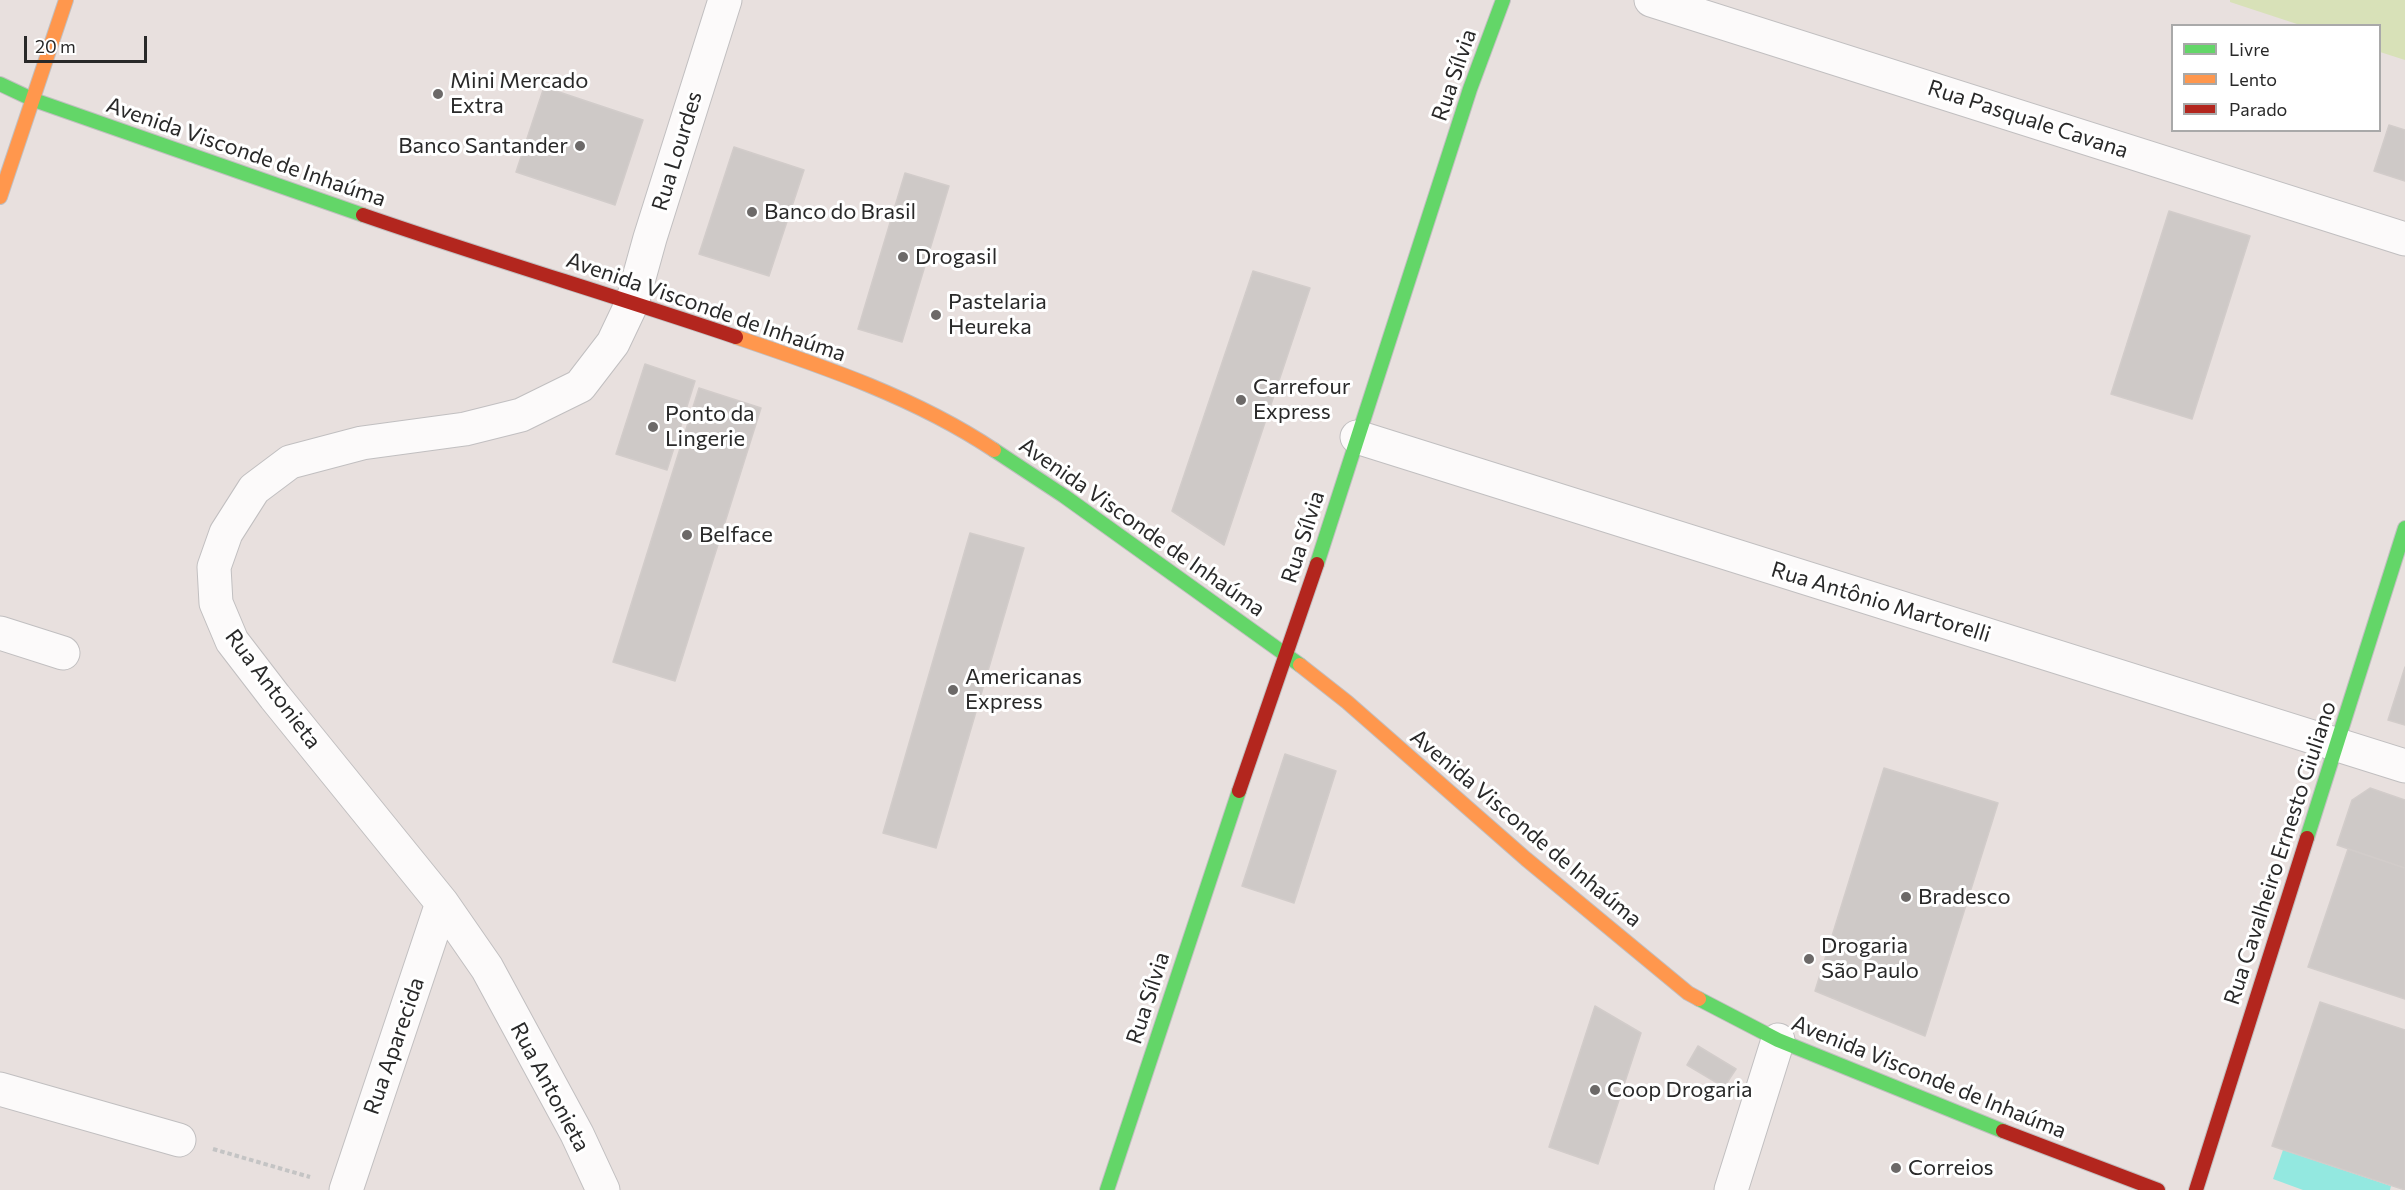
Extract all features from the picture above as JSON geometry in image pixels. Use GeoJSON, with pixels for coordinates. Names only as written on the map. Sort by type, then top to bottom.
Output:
{"type":"FeatureCollection","features":[{"type":"Feature","properties":{"kind":"main road"},"geometry":{"type":"LineString","coordinates":[[0,197],[12,93],[66,0]]}},
{"type":"Feature","properties":{"kind":"main road","name":"Rua Sílvia"},"geometry":{"type":"LineString","coordinates":[[1107,1190],[1285,654],[1313,577],[1470,89],[1503,0]]}},
{"type":"Feature","properties":{"kind":"main road","name":"Avenida Visconde de Inhaúma"},"geometry":{"type":"LineString","coordinates":[[12,93],[457,247],[804,361],[869,385],[930,412],[978,439],[1064,496],[1285,654],[1347,702],[1526,859],[1688,993],[1778,1040],[1995,1128],[2158,1190]]}},
{"type":"Feature","properties":{"kind":"main road","name":"Rua Cavalheiro Ernesto Giuliano"},"geometry":{"type":"LineString","coordinates":[[2196,1190],[2405,528]]}},
{"type":"Feature","properties":{"kind":"street","name":"Rua Lourdes"},"geometry":{"type":"LineString","coordinates":[[632,303],[650,238],[725,0]]}},
{"type":"Feature","properties":{"kind":"street","name":"Rua Pasquale Cavana"},"geometry":{"type":"LineString","coordinates":[[1651,0],[2405,238]]}},
{"type":"Feature","properties":{"kind":"street","name":"Rua Antonieta"},"geometry":{"type":"LineString","coordinates":[[603,1190],[577,1134],[487,969],[442,903],[232,641],[216,603],[214,567],[226,532],[254,489],[290,462],[362,443],[465,429],[521,415],[580,386],[613,344],[632,303]]}},
{"type":"Feature","properties":{"kind":"street","name":"Rua Antônio Martorelli"},"geometry":{"type":"LineString","coordinates":[[1357,437],[2405,766]]}},
{"type":"Feature","properties":{"kind":"street"},"geometry":{"type":"LineString","coordinates":[[0,633],[63,653]]}},
{"type":"Feature","properties":{"kind":"street","name":"Rua Aparecida"},"geometry":{"type":"LineString","coordinates":[[346,1190],[442,903]]}},
{"type":"Feature","properties":{"kind":"street"},"geometry":{"type":"LineString","coordinates":[[1731,1190],[1778,1040]]}},
{"type":"Feature","properties":{"kind":"street"},"geometry":{"type":"LineString","coordinates":[[0,1089],[179,1140]]}},
{"type":"Feature","properties":{"kind":"path"},"geometry":{"type":"LineString","coordinates":[[179,1140],[314,1178]]}},
{"type":"Feature","properties":{"kind":"green space"},"geometry":{"type":"Polygon","coordinates":[[[2230,0],[2405,0],[2405,60],[2381,52],[2381,24],[2297,24],[2230,2],[2230,0]]]}},
{"type":"Feature","properties":{"kind":"water"},"geometry":{"type":"Polygon","coordinates":[[[2283,1150],[2391,1186],[2390,1190],[2303,1190],[2273,1179],[2283,1150]]]}},
{"type":"Feature","properties":{"kind":"building","name":"Banco Santander"},"geometry":{"type":"Polygon","coordinates":[[[544,87],[643,120],[615,205],[516,172],[544,87]]]}},
{"type":"Feature","properties":{"kind":"building"},"geometry":{"type":"Polygon","coordinates":[[[2389,125],[2405,130],[2405,181],[2374,171],[2389,125]]]}},
{"type":"Feature","properties":{"kind":"building","name":"Banco do Brasil"},"geometry":{"type":"Polygon","coordinates":[[[734,147],[804,170],[769,276],[699,254],[734,147]]]}},
{"type":"Feature","properties":{"kind":"building","name":"Drogasil"},"geometry":{"type":"Polygon","coordinates":[[[905,173],[949,186],[902,342],[858,329],[905,173]]]}},
{"type":"Feature","properties":{"kind":"building"},"geometry":{"type":"Polygon","coordinates":[[[2169,211],[2250,236],[2192,419],[2111,394],[2169,211]]]}},
{"type":"Feature","properties":{"kind":"building","name":"Carrefour Express"},"geometry":{"type":"Polygon","coordinates":[[[1253,271],[1310,288],[1224,545],[1172,511],[1253,271]]]}},
{"type":"Feature","properties":{"kind":"building","name":"Ponto da Lingerie"},"geometry":{"type":"Polygon","coordinates":[[[645,364],[695,381],[667,470],[616,454],[645,364]]]}},
{"type":"Feature","properties":{"kind":"building","name":"Belface"},"geometry":{"type":"Polygon","coordinates":[[[699,388],[761,408],[675,681],[613,662],[699,388]]]}},
{"type":"Feature","properties":{"kind":"building","name":"Americanas Express"},"geometry":{"type":"Polygon","coordinates":[[[970,533],[1024,548],[936,848],[883,833],[970,533]]]}},
{"type":"Feature","properties":{"kind":"building"},"geometry":{"type":"Polygon","coordinates":[[[2405,667],[2405,725],[2388,720],[2405,667]]]}},
{"type":"Feature","properties":{"kind":"building"},"geometry":{"type":"Polygon","coordinates":[[[1285,754],[1336,771],[1294,903],[1242,886],[1285,754]]]}},
{"type":"Feature","properties":{"kind":"building","name":"Bradesco"},"geometry":{"type":"Polygon","coordinates":[[[1884,768],[1998,803],[1925,1036],[1815,991],[1884,768]]]}},
{"type":"Feature","properties":{"kind":"building"},"geometry":{"type":"Polygon","coordinates":[[[2370,788],[2405,800],[2405,868],[2337,845],[2352,800],[2370,788]]]}},
{"type":"Feature","properties":{"kind":"building"},"geometry":{"type":"Polygon","coordinates":[[[2348,849],[2405,868],[2405,999],[2308,967],[2348,849]]]}},
{"type":"Feature","properties":{"kind":"building"},"geometry":{"type":"Polygon","coordinates":[[[2320,1002],[2405,1030],[2405,1190],[2272,1146],[2320,1002]]]}},
{"type":"Feature","properties":{"kind":"building","name":"Coop Drogaria"},"geometry":{"type":"Polygon","coordinates":[[[1595,1006],[1641,1033],[1598,1164],[1549,1147],[1595,1006]]]}},
{"type":"Feature","properties":{"kind":"building"},"geometry":{"type":"Polygon","coordinates":[[[1698,1046],[1736,1069],[1724,1087],[1687,1065],[1698,1046]]]}},
{"type":"Feature","properties":{"kind":"traffic: fast"},"geometry":{"type":"LineString","coordinates":[[1317,564],[1470,89],[1503,0]]}},
{"type":"Feature","properties":{"kind":"traffic: fast"},"geometry":{"type":"LineString","coordinates":[[0,84],[34,100],[363,215]]}},
{"type":"Feature","properties":{"kind":"traffic: fast"},"geometry":{"type":"LineString","coordinates":[[994,450],[1064,496],[1300,665]]}},
{"type":"Feature","properties":{"kind":"traffic: fast"},"geometry":{"type":"LineString","coordinates":[[2307,838],[2405,528]]}},
{"type":"Feature","properties":{"kind":"traffic: fast"},"geometry":{"type":"LineString","coordinates":[[1107,1190],[1239,791]]}},
{"type":"Feature","properties":{"kind":"traffic: fast"},"geometry":{"type":"LineString","coordinates":[[1699,999],[1778,1040],[2003,1131]]}},
{"type":"Feature","properties":{"kind":"traffic: slow"},"geometry":{"type":"LineString","coordinates":[[0,197],[66,0]]}},
{"type":"Feature","properties":{"kind":"traffic: slow"},"geometry":{"type":"LineString","coordinates":[[736,337],[836,372],[902,399],[964,431],[994,450]]}},
{"type":"Feature","properties":{"kind":"traffic: slow"},"geometry":{"type":"LineString","coordinates":[[1300,665],[1347,702],[1526,859],[1688,993],[1699,999]]}},
{"type":"Feature","properties":{"kind":"traffic: jam"},"geometry":{"type":"LineString","coordinates":[[363,215],[736,337]]}},
{"type":"Feature","properties":{"kind":"traffic: jam"},"geometry":{"type":"LineString","coordinates":[[1239,791],[1317,564]]}},
{"type":"Feature","properties":{"kind":"traffic: jam"},"geometry":{"type":"LineString","coordinates":[[2196,1190],[2307,838]]}},
{"type":"Feature","properties":{"kind":"traffic: jam"},"geometry":{"type":"LineString","coordinates":[[2003,1131],[2158,1190]]}},
{"type":"Feature","properties":{"kind":"place","name":"Mini Mercado Extra"},"geometry":{"type":"Point","coordinates":[438,94]}},
{"type":"Feature","properties":{"kind":"place","name":"Banco Santander"},"geometry":{"type":"Point","coordinates":[580,146]}},
{"type":"Feature","properties":{"kind":"place","name":"Banco do Brasil"},"geometry":{"type":"Point","coordinates":[752,212]}},
{"type":"Feature","properties":{"kind":"place","name":"Drogasil"},"geometry":{"type":"Point","coordinates":[903,257]}},
{"type":"Feature","properties":{"kind":"place","name":"Pastelaria Heureka"},"geometry":{"type":"Point","coordinates":[936,315]}},
{"type":"Feature","properties":{"kind":"place","name":"Carrefour Express"},"geometry":{"type":"Point","coordinates":[1241,400]}},
{"type":"Feature","properties":{"kind":"place","name":"Ponto da Lingerie"},"geometry":{"type":"Point","coordinates":[653,427]}},
{"type":"Feature","properties":{"kind":"place","name":"Belface"},"geometry":{"type":"Point","coordinates":[687,535]}},
{"type":"Feature","properties":{"kind":"place","name":"Americanas Express"},"geometry":{"type":"Point","coordinates":[953,690]}},
{"type":"Feature","properties":{"kind":"place","name":"Bradesco"},"geometry":{"type":"Point","coordinates":[1906,897]}},
{"type":"Feature","properties":{"kind":"place","name":"Drogaria São Paulo"},"geometry":{"type":"Point","coordinates":[1809,959]}},
{"type":"Feature","properties":{"kind":"place","name":"Coop Drogaria"},"geometry":{"type":"Point","coordinates":[1595,1090]}},
{"type":"Feature","properties":{"kind":"place","name":"Correios"},"geometry":{"type":"Point","coordinates":[1896,1168]}}]}
